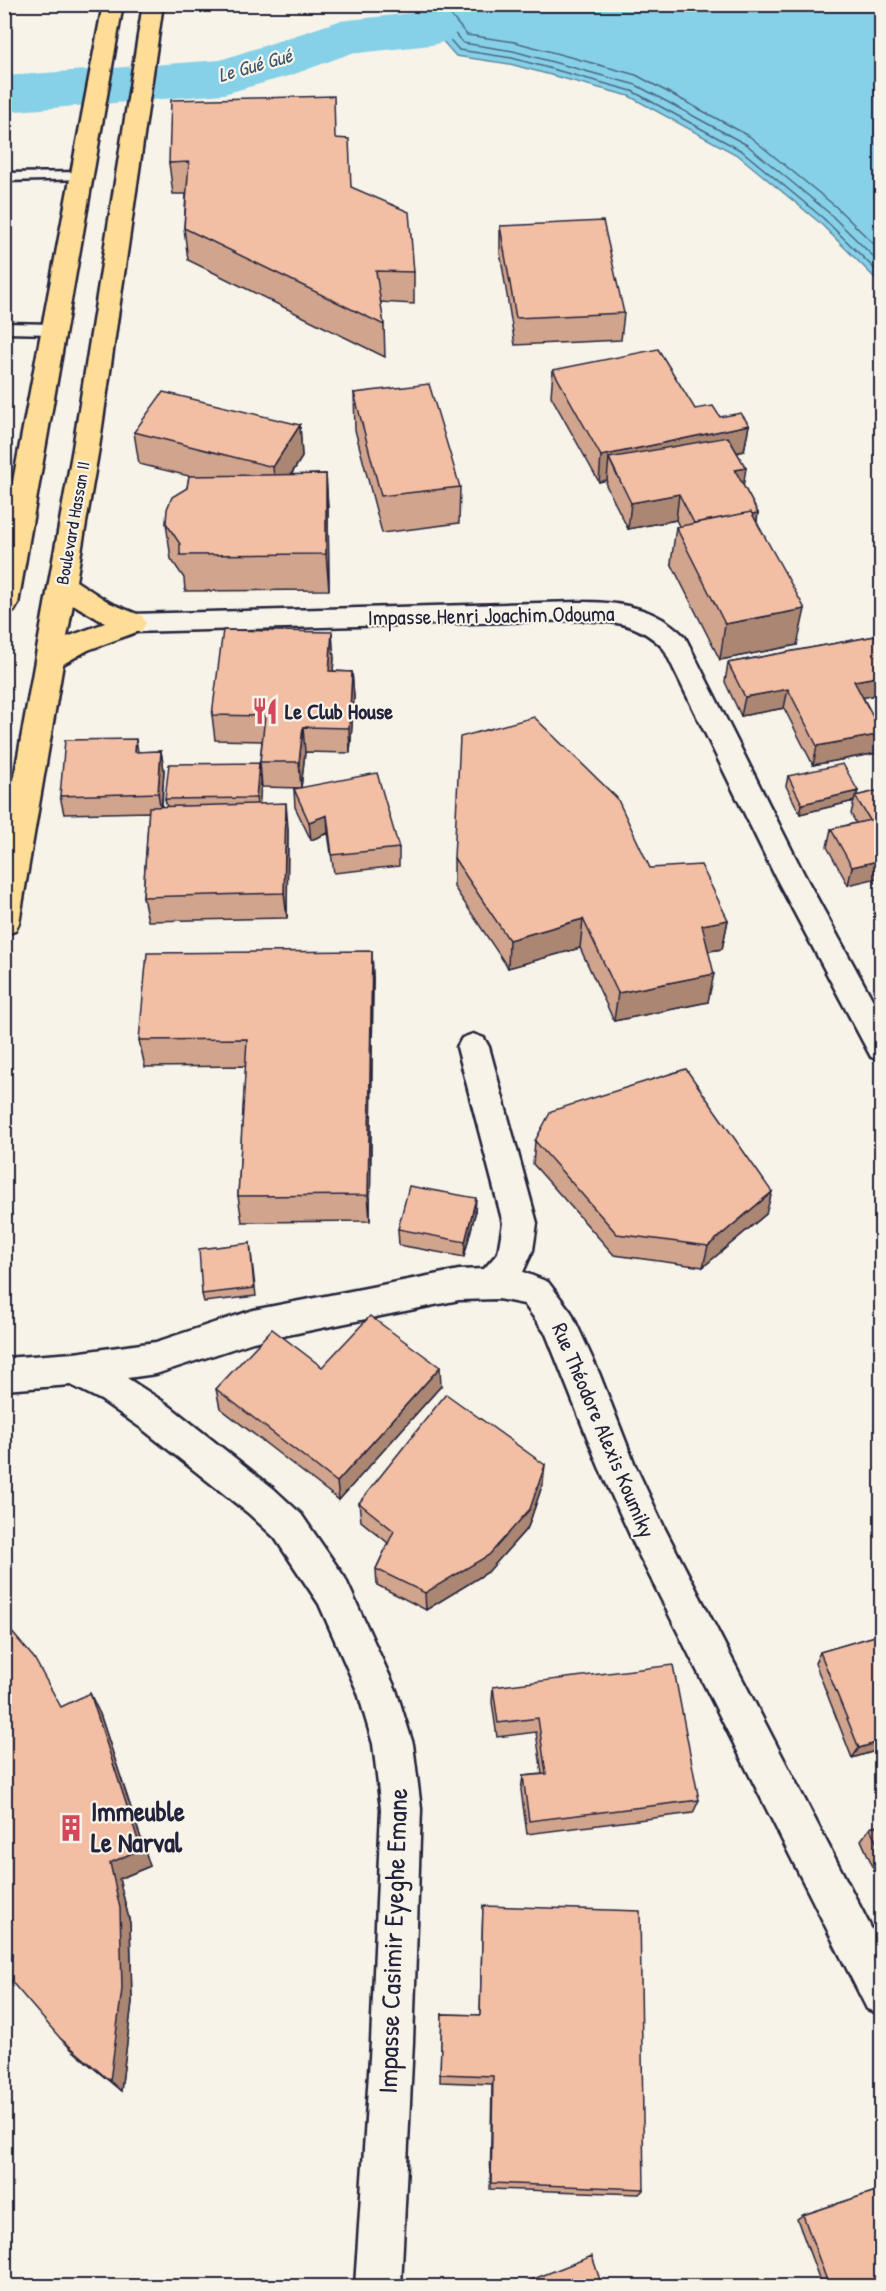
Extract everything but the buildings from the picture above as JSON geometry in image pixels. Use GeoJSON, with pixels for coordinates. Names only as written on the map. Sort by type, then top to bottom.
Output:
{"type":"FeatureCollection","features":[{"type":"Feature","properties":{"kind":"main road"},"geometry":{"type":"LineString","coordinates":[[6,593],[113,4]]}},
{"type":"Feature","properties":{"kind":"main road","name":"Boulevard Hassan II"},"geometry":{"type":"LineString","coordinates":[[4,923],[50,659],[137,122],[153,4]]}},
{"type":"Feature","properties":{"kind":"main road"},"geometry":{"type":"LineString","coordinates":[[62,584],[100,610],[132,623]]}},
{"type":"Feature","properties":{"kind":"main road"},"geometry":{"type":"LineString","coordinates":[[50,659],[78,643],[132,623]]}},
{"type":"Feature","properties":{"kind":"street","name":"Impasse Henri Joachim Odouma"},"geometry":{"type":"LineString","coordinates":[[132,623],[578,611],[622,612],[654,623],[675,644],[790,876],[882,1048]]}},
{"type":"Feature","properties":{"kind":"street"},"geometry":{"type":"LineString","coordinates":[[473,1047],[520,1222],[518,1244],[511,1265],[492,1283]]}},
{"type":"Feature","properties":{"kind":"street","name":"Rue Théodore Alexis Koumiky"},"geometry":{"type":"LineString","coordinates":[[74,1369],[156,1358],[253,1326],[459,1284],[492,1283],[523,1288],[536,1293],[558,1320],[616,1466],[652,1542],[882,1994]]}},
{"type":"Feature","properties":{"kind":"street"},"geometry":{"type":"LineString","coordinates":[[4,1374],[74,1369]]}},
{"type":"Feature","properties":{"kind":"street","name":"Impasse Casimir Eyeghe Emane"},"geometry":{"type":"LineString","coordinates":[[74,1369],[114,1389],[154,1416],[214,1462],[288,1526],[332,1591],[377,1689],[393,1744],[401,1809],[392,2042],[378,2286]]}},
{"type":"Feature","properties":{"kind":"lane"},"geometry":{"type":"LineString","coordinates":[[4,177],[83,176]]}},
{"type":"Feature","properties":{"kind":"lane"},"geometry":{"type":"LineString","coordinates":[[4,328],[55,329]]}},
{"type":"Feature","properties":{"kind":"water"},"geometry":{"type":"Polygon","coordinates":[[[411,5],[881,5],[881,284],[819,222],[739,156],[629,96],[510,64],[456,56],[411,5]]]}},
{"type":"Feature","properties":{"kind":"waterway","name":"Le Gué Gué"},"geometry":{"type":"LineString","coordinates":[[4,94],[224,77],[272,63],[339,38],[431,28]]}},
{"type":"Feature","properties":{"kind":"place","name":"Le Club House"},"geometry":{"type":"Point","coordinates":[265,711]}},
{"type":"Feature","properties":{"kind":"place","name":"Immeuble Le Narval"},"geometry":{"type":"Point","coordinates":[71,1828]}}]}
